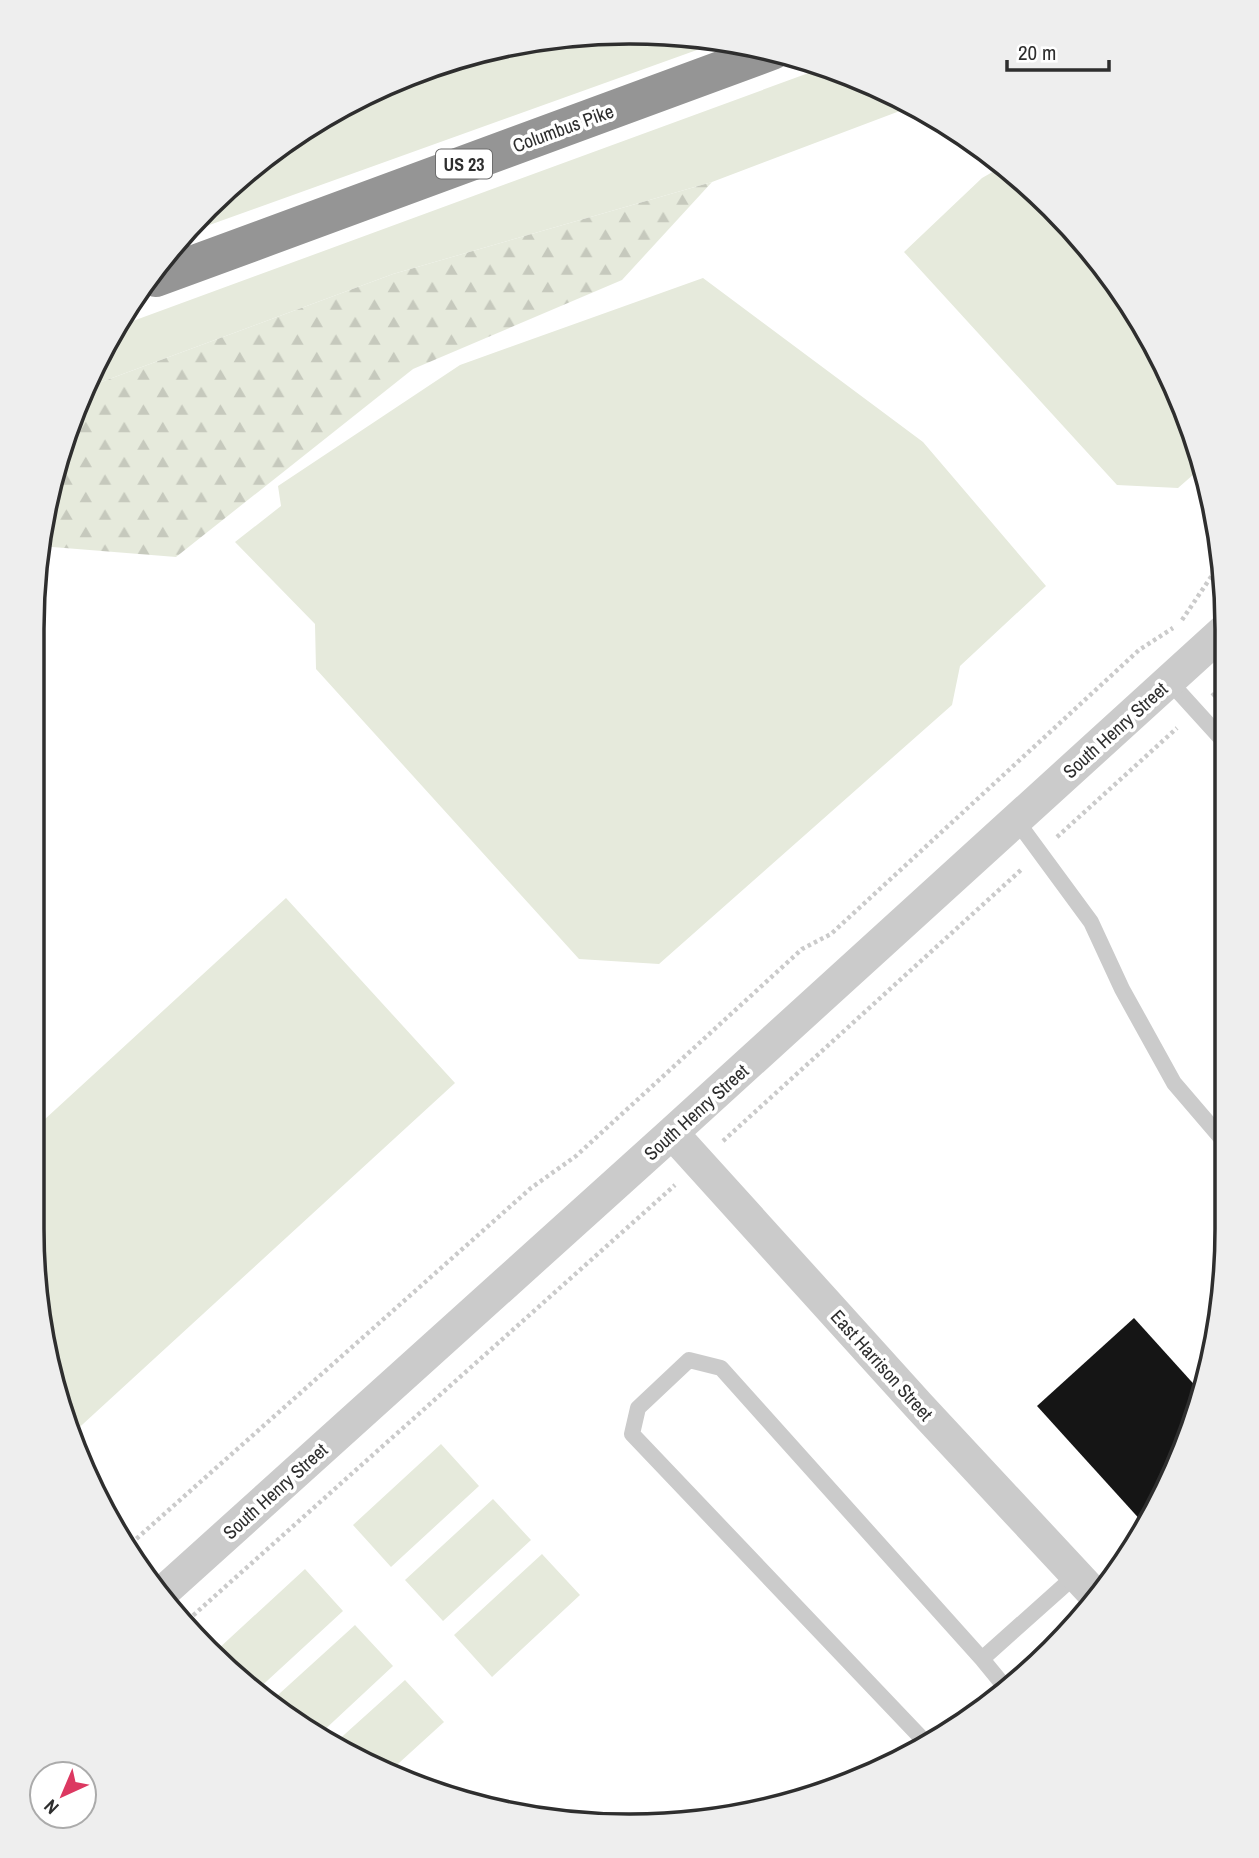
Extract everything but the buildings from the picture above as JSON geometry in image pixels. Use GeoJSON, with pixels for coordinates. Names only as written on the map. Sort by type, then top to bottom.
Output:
{"type":"FeatureCollection","features":[{"type":"Feature","properties":{"kind":"highway","name":"Columbus Pike"},"geometry":{"type":"LineString","coordinates":[[163,275],[754,58]]}},
{"type":"Feature","properties":{"kind":"street","name":"South Henry Street"},"geometry":{"type":"LineString","coordinates":[[167,1588],[1215,639]]}},
{"type":"Feature","properties":{"kind":"street","name":"East Harrison Street"},"geometry":{"type":"LineString","coordinates":[[672,1133],[1085,1585]]}},
{"type":"Feature","properties":{"kind":"lane"},"geometry":{"type":"LineString","coordinates":[[1169,681],[1215,733]]}},
{"type":"Feature","properties":{"kind":"lane"},"geometry":{"type":"LineString","coordinates":[[1016,820],[1091,922],[1122,989],[1174,1083],[1215,1132]]}},
{"type":"Feature","properties":{"kind":"lane"},"geometry":{"type":"LineString","coordinates":[[920,1737],[632,1434],[638,1408],[689,1360],[721,1368],[1000,1682]]}},
{"type":"Feature","properties":{"kind":"lane"},"geometry":{"type":"LineString","coordinates":[[982,1659],[1085,1585]]}},
{"type":"Feature","properties":{"kind":"path"},"geometry":{"type":"LineString","coordinates":[[134,1541],[531,1188],[576,1156],[802,949],[831,934],[1139,650],[1180,624],[1212,575]]}},
{"type":"Feature","properties":{"kind":"green space"},"geometry":{"type":"Polygon","coordinates":[[[630,44],[701,48],[204,227],[243,189],[304,142],[370,104],[401,90],[478,64],[553,49],[630,44]]]}},
{"type":"Feature","properties":{"kind":"green space"},"geometry":{"type":"Polygon","coordinates":[[[810,73],[854,88],[901,111],[712,182],[393,274],[98,383],[131,322],[810,73]]]}},
{"type":"Feature","properties":{"kind":"green space"},"geometry":{"type":"Polygon","coordinates":[[[994,171],[1044,215],[1070,243],[1117,304],[1155,370],[1184,441],[1194,474],[1178,488],[1117,485],[904,252],[982,178],[994,171]]]}},
{"type":"Feature","properties":{"kind":"green space"},"geometry":{"type":"Polygon","coordinates":[[[712,182],[622,280],[413,369],[176,557],[50,547],[64,478],[75,441],[98,383],[393,274],[712,182]]]}},
{"type":"Feature","properties":{"kind":"green space"},"geometry":{"type":"Polygon","coordinates":[[[703,278],[923,442],[1046,586],[960,666],[952,705],[659,964],[579,959],[316,669],[315,624],[235,542],[281,506],[278,486],[460,365],[703,278]]]}},
{"type":"Feature","properties":{"kind":"green space"},"geometry":{"type":"Polygon","coordinates":[[[286,898],[455,1083],[79,1428],[64,1380],[49,1305],[45,1267],[44,1120],[286,898]]]}},
{"type":"Feature","properties":{"kind":"green space"},"geometry":{"type":"Polygon","coordinates":[[[441,1444],[479,1486],[391,1567],[353,1525],[441,1444]]]}},
{"type":"Feature","properties":{"kind":"green space"},"geometry":{"type":"Polygon","coordinates":[[[493,1499],[531,1540],[443,1621],[405,1580],[493,1499]]]}},
{"type":"Feature","properties":{"kind":"green space"},"geometry":{"type":"Polygon","coordinates":[[[542,1554],[580,1595],[492,1677],[454,1635],[542,1554]]]}},
{"type":"Feature","properties":{"kind":"green space"},"geometry":{"type":"Polygon","coordinates":[[[305,1569],[343,1611],[263,1685],[220,1647],[305,1569]]]}},
{"type":"Feature","properties":{"kind":"green space"},"geometry":{"type":"Polygon","coordinates":[[[355,1625],[393,1666],[325,1729],[277,1696],[355,1625]]]}},
{"type":"Feature","properties":{"kind":"green space"},"geometry":{"type":"Polygon","coordinates":[[[405,1680],[444,1722],[396,1766],[341,1738],[405,1680]]]}}]}
